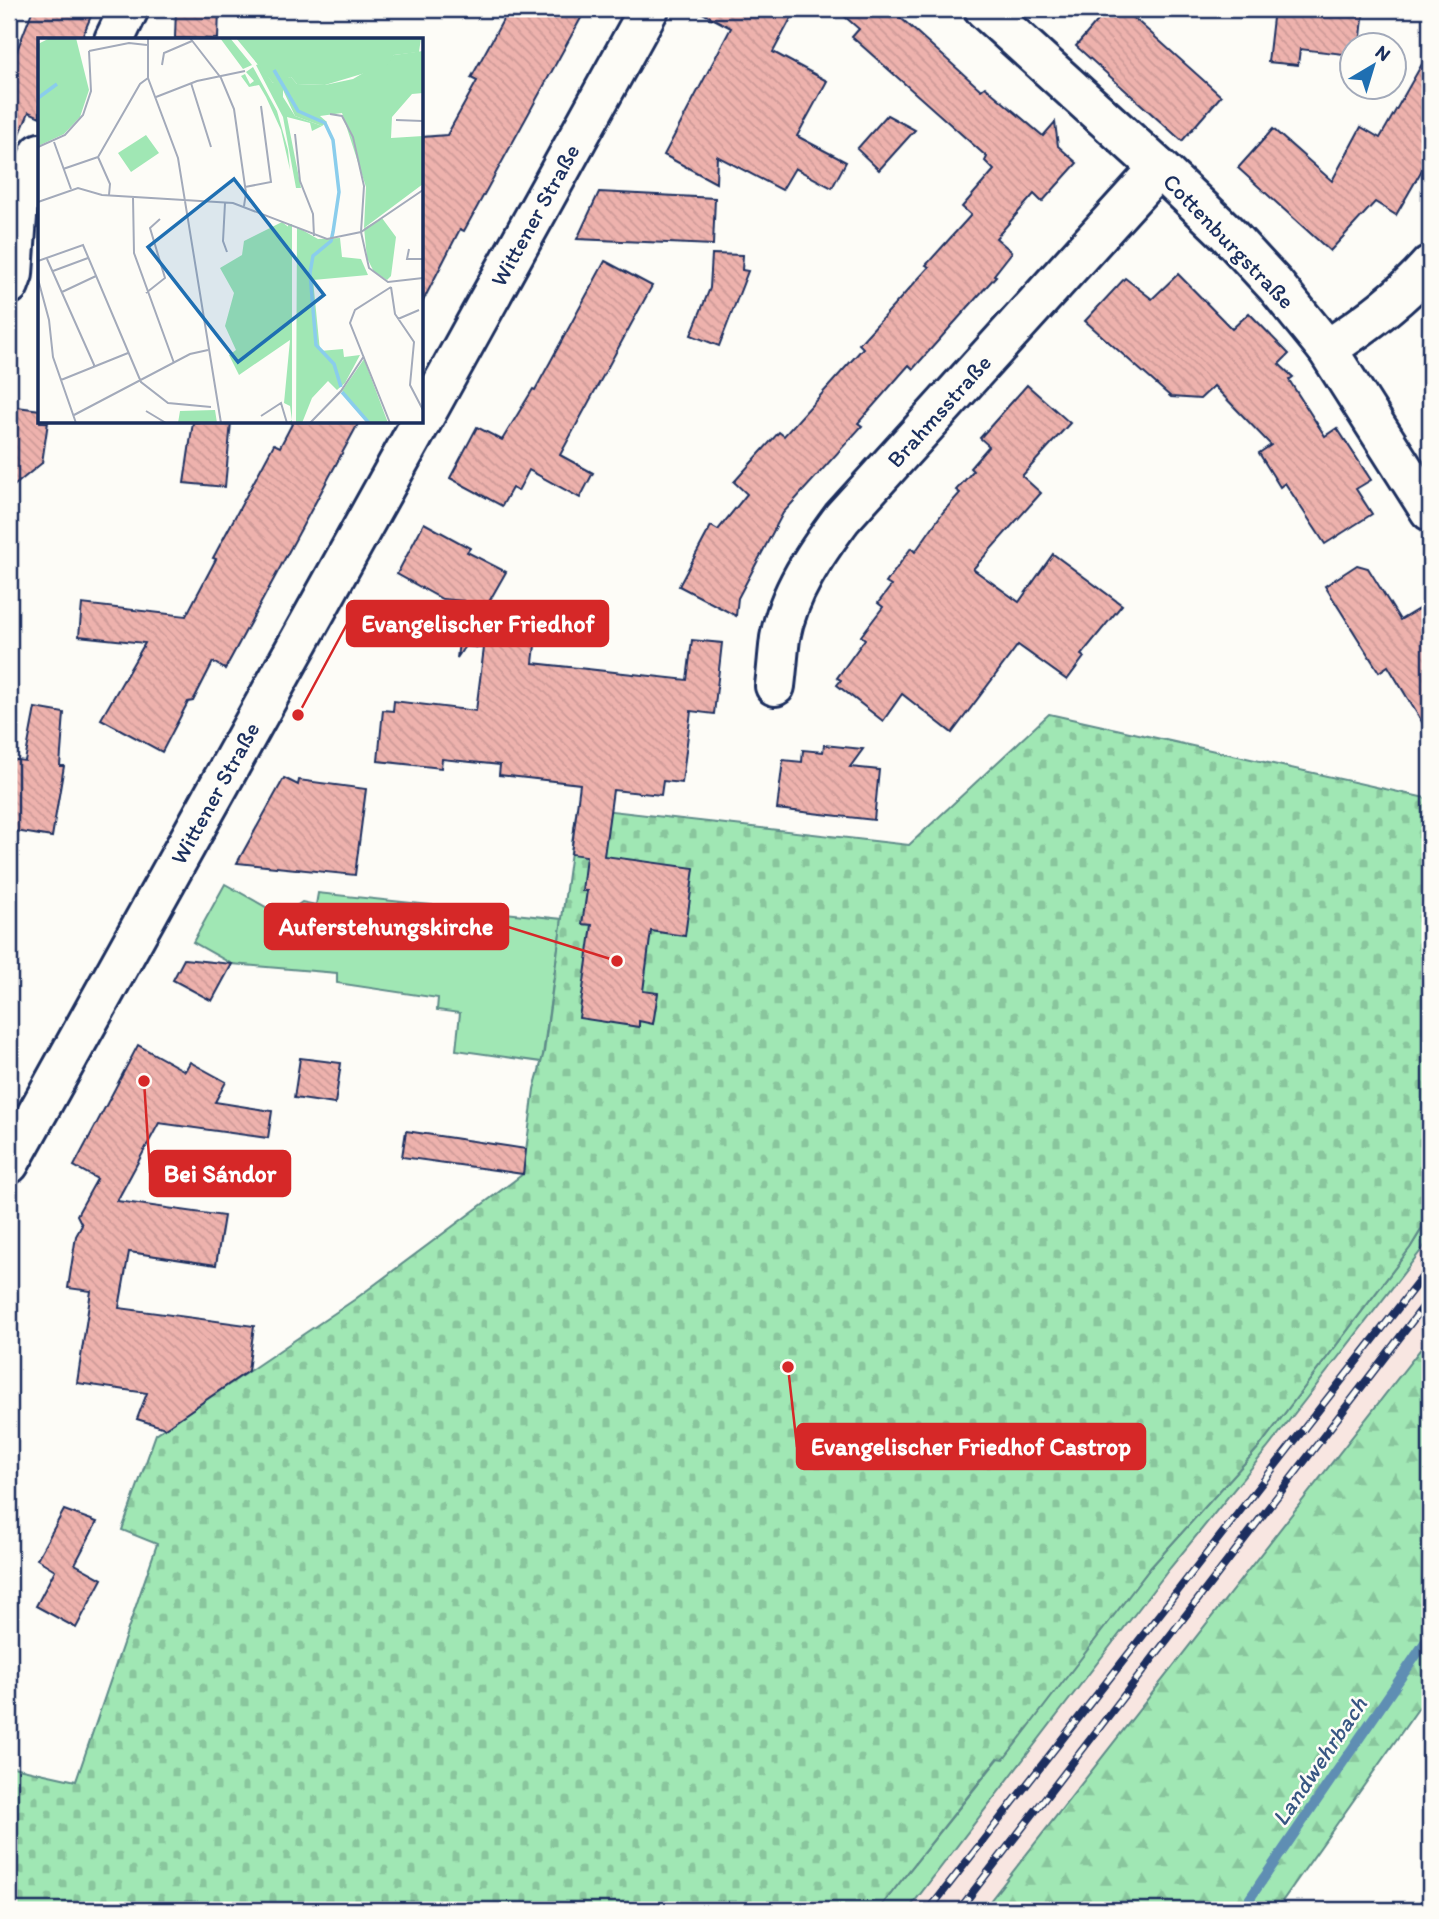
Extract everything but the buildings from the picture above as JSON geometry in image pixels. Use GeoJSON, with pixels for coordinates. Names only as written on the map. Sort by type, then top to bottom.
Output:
{"type":"FeatureCollection","features":[{"type":"Feature","properties":{"kind":"street"},"geometry":{"type":"LineString","coordinates":[[115,38],[129,9]]}},
{"type":"Feature","properties":{"kind":"street","name":"Wittener Straße"},"geometry":{"type":"LineString","coordinates":[[424,417],[649,9]]}},
{"type":"Feature","properties":{"kind":"street","name":"Cottenburgstraße"},"geometry":{"type":"LineString","coordinates":[[984,9],[1159,168],[1227,233],[1275,285],[1327,349],[1430,510]]}},
{"type":"Feature","properties":{"kind":"street"},"geometry":{"type":"LineString","coordinates":[[9,285],[13,274],[18,202],[38,157]]}},
{"type":"Feature","properties":{"kind":"street","name":"Brahmsstraße"},"geometry":{"type":"LineString","coordinates":[[775,686],[784,625],[798,586],[822,545],[868,489],[1159,168]]}},
{"type":"Feature","properties":{"kind":"street"},"geometry":{"type":"LineString","coordinates":[[1327,349],[1361,328],[1408,288],[1430,265]]}},
{"type":"Feature","properties":{"kind":"street","name":"Wittener Straße"},"geometry":{"type":"LineString","coordinates":[[9,1164],[420,424]]}},
{"type":"Feature","properties":{"kind":"shaded area"},"geometry":{"type":"Polygon","coordinates":[[[1430,1239],[1430,1337],[983,1910],[908,1910],[1170,1568],[1267,1449],[1430,1239]]]}},
{"type":"Feature","properties":{"kind":"green space"},"geometry":{"type":"Polygon","coordinates":[[[1049,714],[1430,799],[1430,1215],[1410,1248],[1259,1447],[1151,1567],[1004,1759],[998,1758],[878,1910],[9,1910],[9,1766],[76,1781],[157,1544],[122,1530],[156,1434],[354,1300],[523,1174],[534,1089],[544,1052],[577,807],[909,845],[1049,714]]]}},
{"type":"Feature","properties":{"kind":"green space"},"geometry":{"type":"Polygon","coordinates":[[[225,884],[282,916],[302,902],[316,905],[318,893],[562,919],[542,1062],[456,1050],[460,1013],[437,1010],[438,998],[337,983],[337,973],[232,964],[193,942],[225,884]]]}},
{"type":"Feature","properties":{"kind":"green space"},"geometry":{"type":"Polygon","coordinates":[[[1430,1216],[1430,1239],[1267,1449],[1170,1568],[908,1910],[878,1910],[1151,1567],[1259,1447],[1410,1248],[1430,1216]]]}},
{"type":"Feature","properties":{"kind":"green space"},"geometry":{"type":"Polygon","coordinates":[[[1430,1337],[1430,1692],[1276,1910],[983,1910],[1430,1337]]]}},
{"type":"Feature","properties":{"kind":"waterway","name":"Landwehrbach"},"geometry":{"type":"LineString","coordinates":[[1242,1910],[1430,1635]]}},
{"type":"Feature","properties":{"kind":"railway"},"geometry":{"type":"LineString","coordinates":[[929,1910],[1430,1267]]}},
{"type":"Feature","properties":{"kind":"railway"},"geometry":{"type":"LineString","coordinates":[[959,1910],[1430,1298]]}},
{"type":"Feature","properties":{"kind":"place","name":"Evangelischer Friedhof"},"geometry":{"type":"Point","coordinates":[298,715]}},
{"type":"Feature","properties":{"kind":"place","name":"Auferstehungskirche"},"geometry":{"type":"Point","coordinates":[617,961]}},
{"type":"Feature","properties":{"kind":"place","name":"Bei Sándor"},"geometry":{"type":"Point","coordinates":[144,1081]}},
{"type":"Feature","properties":{"kind":"place","name":"Evangelischer Friedhof Castrop"},"geometry":{"type":"Point","coordinates":[788,1367]}}]}
